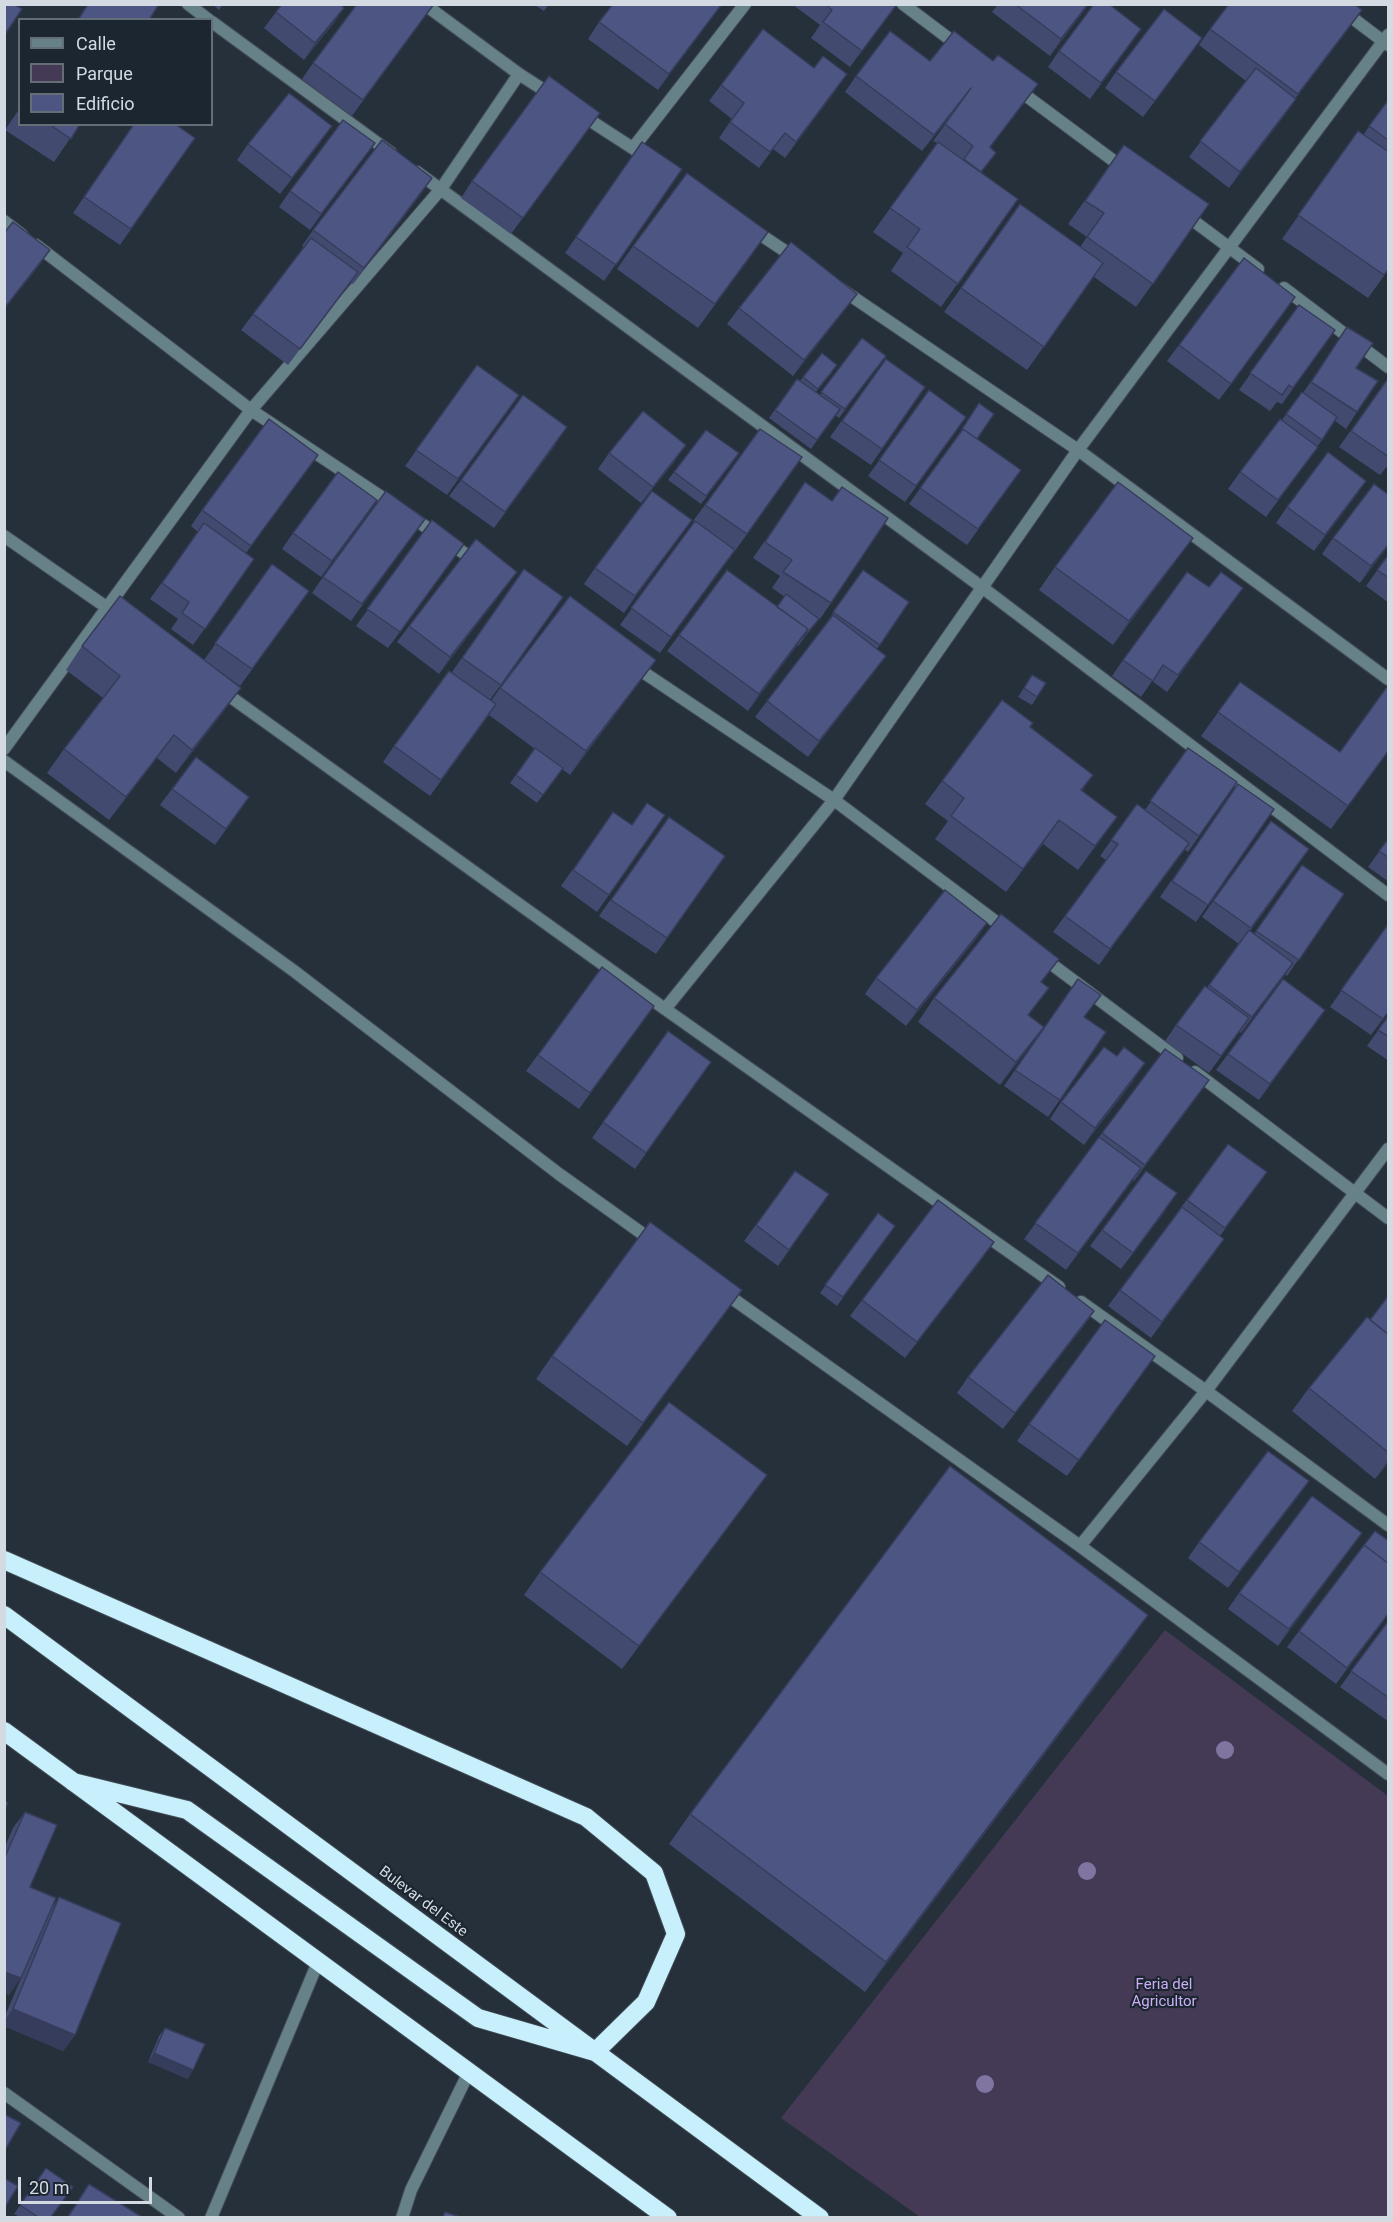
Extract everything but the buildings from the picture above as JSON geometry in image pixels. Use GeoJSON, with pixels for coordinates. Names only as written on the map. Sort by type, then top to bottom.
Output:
{"type":"FeatureCollection","features":[{"type":"Feature","properties":{"kind":"highway"},"geometry":{"type":"LineString","coordinates":[[4,1560],[586,1817],[654,1873],[676,1934],[646,2002],[595,2052],[478,2018],[187,1810],[73,1782]]}},
{"type":"Feature","properties":{"kind":"highway","name":"Bulevar del Este"},"geometry":{"type":"LineString","coordinates":[[4,1615],[820,2217]]}},
{"type":"Feature","properties":{"kind":"highway"},"geometry":{"type":"LineString","coordinates":[[4,1731],[668,2217]]}},
{"type":"Feature","properties":{"kind":"street"},"geometry":{"type":"LineString","coordinates":[[188,4],[206,18]]}},
{"type":"Feature","properties":{"kind":"street"},"geometry":{"type":"LineString","coordinates":[[424,4],[519,74],[663,168]]}},
{"type":"Feature","properties":{"kind":"street"},"geometry":{"type":"LineString","coordinates":[[633,148],[745,4]]}},
{"type":"Feature","properties":{"kind":"street"},"geometry":{"type":"LineString","coordinates":[[903,4],[970,54]]}},
{"type":"Feature","properties":{"kind":"street"},"geometry":{"type":"LineString","coordinates":[[665,1009],[834,800],[1078,450],[1229,247],[1387,41],[1334,4]]}},
{"type":"Feature","properties":{"kind":"street"},"geometry":{"type":"LineString","coordinates":[[213,23],[983,588],[1389,895]]}},
{"type":"Feature","properties":{"kind":"street"},"geometry":{"type":"LineString","coordinates":[[4,749],[251,410],[441,189],[519,74]]}},
{"type":"Feature","properties":{"kind":"street"},"geometry":{"type":"LineString","coordinates":[[1009,83],[1133,176]]}},
{"type":"Feature","properties":{"kind":"street"},"geometry":{"type":"LineString","coordinates":[[1172,204],[1389,367]]}},
{"type":"Feature","properties":{"kind":"street"},"geometry":{"type":"LineString","coordinates":[[4,221],[251,410],[488,569]]}},
{"type":"Feature","properties":{"kind":"street"},"geometry":{"type":"LineString","coordinates":[[742,222],[811,269]]}},
{"type":"Feature","properties":{"kind":"street"},"geometry":{"type":"LineString","coordinates":[[831,282],[1078,450],[1389,679]]}},
{"type":"Feature","properties":{"kind":"street"},"geometry":{"type":"LineString","coordinates":[[4,536],[135,628]]}},
{"type":"Feature","properties":{"kind":"street"},"geometry":{"type":"LineString","coordinates":[[627,661],[834,800],[1014,936]]}},
{"type":"Feature","properties":{"kind":"street"},"geometry":{"type":"LineString","coordinates":[[212,683],[665,1009],[1206,1391],[1389,1525]]}},
{"type":"Feature","properties":{"kind":"street"},"geometry":{"type":"LineString","coordinates":[[4,761],[294,971],[549,1167],[665,1250]]}},
{"type":"Feature","properties":{"kind":"street"},"geometry":{"type":"LineString","coordinates":[[1033,950],[1389,1218]]}},
{"type":"Feature","properties":{"kind":"street"},"geometry":{"type":"LineString","coordinates":[[1080,1546],[1206,1391],[1389,1149]]}},
{"type":"Feature","properties":{"kind":"street"},"geometry":{"type":"LineString","coordinates":[[713,1284],[1080,1546],[1389,1774]]}},
{"type":"Feature","properties":{"kind":"street"},"geometry":{"type":"LineString","coordinates":[[211,2217],[318,1962]]}},
{"type":"Feature","properties":{"kind":"street"},"geometry":{"type":"LineString","coordinates":[[402,2217],[411,2190],[469,2072]]}},
{"type":"Feature","properties":{"kind":"street"},"geometry":{"type":"LineString","coordinates":[[4,2093],[179,2217]]}},
{"type":"Feature","properties":{"kind":"green space","name":"Feria del Agricultor"},"geometry":{"type":"Polygon","coordinates":[[[1165,1630],[1388,1796],[1388,2217],[920,2217],[781,2118],[1165,1630]]]}}]}
